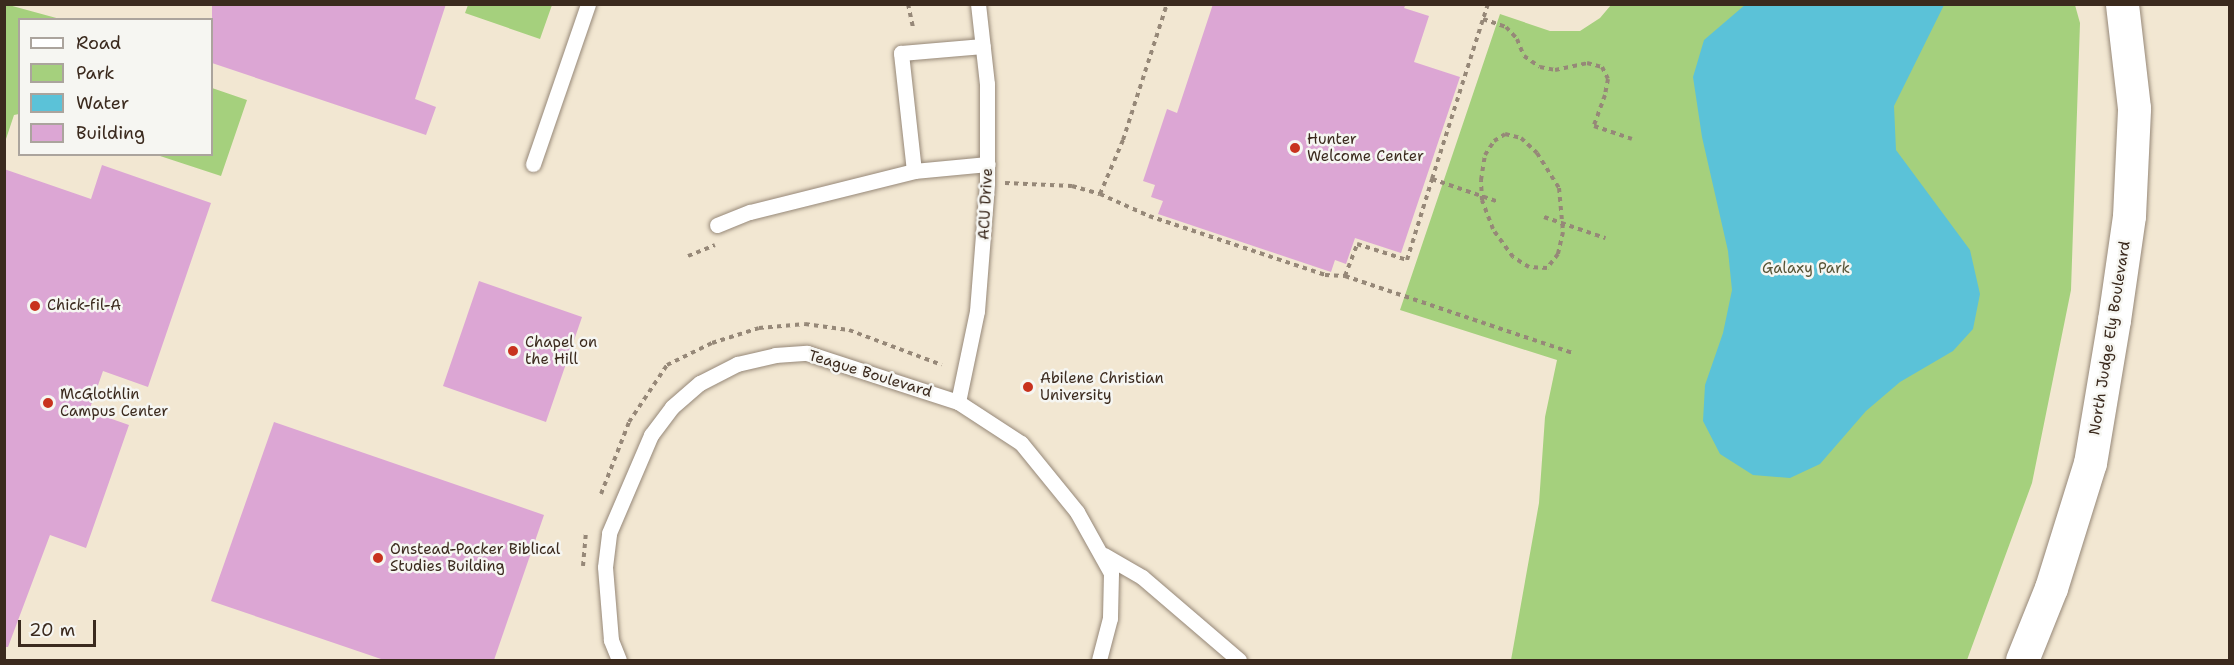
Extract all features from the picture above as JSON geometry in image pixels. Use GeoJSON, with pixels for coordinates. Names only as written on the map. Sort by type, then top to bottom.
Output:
{"type":"FeatureCollection","features":[{"type":"Feature","properties":{"kind":"main road","name":"North Judge Ely Boulevard"},"geometry":{"type":"LineString","coordinates":[[2022,660],[2051,588],[2090,463],[2114,320],[2129,216],[2134,108],[2122,4]]}},
{"type":"Feature","properties":{"kind":"lane"},"geometry":{"type":"LineString","coordinates":[[533,164],[588,4]]}},
{"type":"Feature","properties":{"kind":"lane","name":"ACU Drive"},"geometry":{"type":"LineString","coordinates":[[958,402],[977,310],[988,164],[983,46],[978,4]]}},
{"type":"Feature","properties":{"kind":"lane"},"geometry":{"type":"LineString","coordinates":[[914,171],[901,53],[983,46]]}},
{"type":"Feature","properties":{"kind":"lane"},"geometry":{"type":"LineString","coordinates":[[717,225],[750,212],[914,171],[988,164]]}},
{"type":"Feature","properties":{"kind":"lane","name":"Teague Boulevard"},"geometry":{"type":"LineString","coordinates":[[619,660],[610,640],[605,567],[609,533],[651,435],[672,407],[700,383],[737,364],[775,355],[807,353],[958,402],[1021,443],[1077,512],[1104,555],[1111,573],[1110,618],[1099,660]]}},
{"type":"Feature","properties":{"kind":"lane","name":"Teague Boulevard"},"geometry":{"type":"LineString","coordinates":[[1104,555],[1142,577],[1239,660]]}},
{"type":"Feature","properties":{"kind":"path"},"geometry":{"type":"LineString","coordinates":[[908,4],[913,27]]}},
{"type":"Feature","properties":{"kind":"path"},"geometry":{"type":"LineString","coordinates":[[1100,194],[1123,140],[1167,4]]}},
{"type":"Feature","properties":{"kind":"path"},"geometry":{"type":"LineString","coordinates":[[1345,276],[1357,244],[1407,260],[1488,4]]}},
{"type":"Feature","properties":{"kind":"path"},"geometry":{"type":"LineString","coordinates":[[1483,19],[1506,27],[1517,39],[1524,56],[1539,67],[1554,69],[1587,63],[1602,68],[1608,79],[1594,126],[1632,140]]}},
{"type":"Feature","properties":{"kind":"path"},"geometry":{"type":"LineString","coordinates":[[1514,135],[1537,153],[1555,180],[1563,224],[1554,262],[1547,268],[1529,267],[1514,257],[1498,238],[1481,195],[1482,167],[1489,147],[1499,137],[1514,135]]}},
{"type":"Feature","properties":{"kind":"path"},"geometry":{"type":"LineString","coordinates":[[1432,179],[1496,201]]}},
{"type":"Feature","properties":{"kind":"path"},"geometry":{"type":"LineString","coordinates":[[987,183],[1072,186],[1100,194],[1149,216],[1325,275],[1345,276],[1572,353]]}},
{"type":"Feature","properties":{"kind":"path"},"geometry":{"type":"LineString","coordinates":[[1544,217],[1605,238]]}},
{"type":"Feature","properties":{"kind":"path"},"geometry":{"type":"LineString","coordinates":[[688,256],[718,244]]}},
{"type":"Feature","properties":{"kind":"path"},"geometry":{"type":"LineString","coordinates":[[600,496],[629,422],[667,365],[712,343],[759,328],[805,324],[849,330],[942,365]]}},
{"type":"Feature","properties":{"kind":"path"},"geometry":{"type":"LineString","coordinates":[[583,573],[581,553],[588,527]]}},
{"type":"Feature","properties":{"kind":"green space"},"geometry":{"type":"Polygon","coordinates":[[[5,4],[56,18],[18,18],[18,114],[14,115],[5,142],[5,4]]]}},
{"type":"Feature","properties":{"kind":"green space"},"geometry":{"type":"Polygon","coordinates":[[[468,4],[552,5],[540,39],[465,13],[468,4]]]}},
{"type":"Feature","properties":{"kind":"green space","name":"Galaxy Park"},"geometry":{"type":"Polygon","coordinates":[[[1611,5],[2075,5],[2080,23],[2071,290],[2032,483],[1967,660],[1511,660],[1539,503],[1545,417],[1557,360],[1400,310],[1500,14],[1550,31],[1580,31],[1600,18],[1611,5]]]}},
{"type":"Feature","properties":{"kind":"green space"},"geometry":{"type":"Polygon","coordinates":[[[213,88],[247,100],[221,176],[160,156],[213,156],[213,88]]]}},
{"type":"Feature","properties":{"kind":"water"},"geometry":{"type":"Polygon","coordinates":[[[1746,4],[1944,5],[1894,106],[1896,150],[1970,250],[1980,294],[1973,329],[1953,351],[1900,382],[1866,411],[1820,464],[1790,478],[1753,475],[1720,454],[1703,421],[1705,385],[1723,333],[1732,290],[1728,251],[1702,137],[1693,77],[1704,40],[1746,4]]]}},
{"type":"Feature","properties":{"kind":"building"},"geometry":{"type":"Polygon","coordinates":[[[212,4],[446,4],[415,99],[436,107],[426,135],[213,63],[212,4]]]}},
{"type":"Feature","properties":{"kind":"building","name":"Hunter Welcome Center"},"geometry":{"type":"Polygon","coordinates":[[[1213,4],[1406,4],[1404,8],[1429,16],[1414,62],[1460,77],[1401,253],[1355,238],[1346,264],[1335,260],[1331,272],[1158,214],[1163,201],[1151,197],[1155,185],[1143,181],[1167,109],[1177,113],[1213,4]]]}},
{"type":"Feature","properties":{"kind":"building","name":"McGlothlin Campus Center"},"geometry":{"type":"Polygon","coordinates":[[[102,165],[211,203],[148,387],[103,371],[89,411],[129,425],[86,548],[50,535],[8,647],[4,647],[4,169],[91,199],[102,165]]]}},
{"type":"Feature","properties":{"kind":"building","name":"Chapel on the Hill"},"geometry":{"type":"Polygon","coordinates":[[[479,281],[582,317],[546,422],[443,386],[479,281]]]}},
{"type":"Feature","properties":{"kind":"building","name":"Onstead-Packer Biblical Studies Building"},"geometry":{"type":"Polygon","coordinates":[[[274,422],[544,515],[494,660],[384,660],[211,601],[274,422]]]}},
{"type":"Feature","properties":{"kind":"place","name":"Hunter Welcome Center"},"geometry":{"type":"Point","coordinates":[1295,148]}},
{"type":"Feature","properties":{"kind":"place","name":"Chick-fil-A"},"geometry":{"type":"Point","coordinates":[35,306]}},
{"type":"Feature","properties":{"kind":"place","name":"Chapel on the Hill"},"geometry":{"type":"Point","coordinates":[513,351]}},
{"type":"Feature","properties":{"kind":"place","name":"Abilene Christian University"},"geometry":{"type":"Point","coordinates":[1028,387]}},
{"type":"Feature","properties":{"kind":"place","name":"McGlothlin Campus Center"},"geometry":{"type":"Point","coordinates":[48,403]}},
{"type":"Feature","properties":{"kind":"place","name":"Onstead-Packer Biblical Studies Building"},"geometry":{"type":"Point","coordinates":[378,558]}}]}
